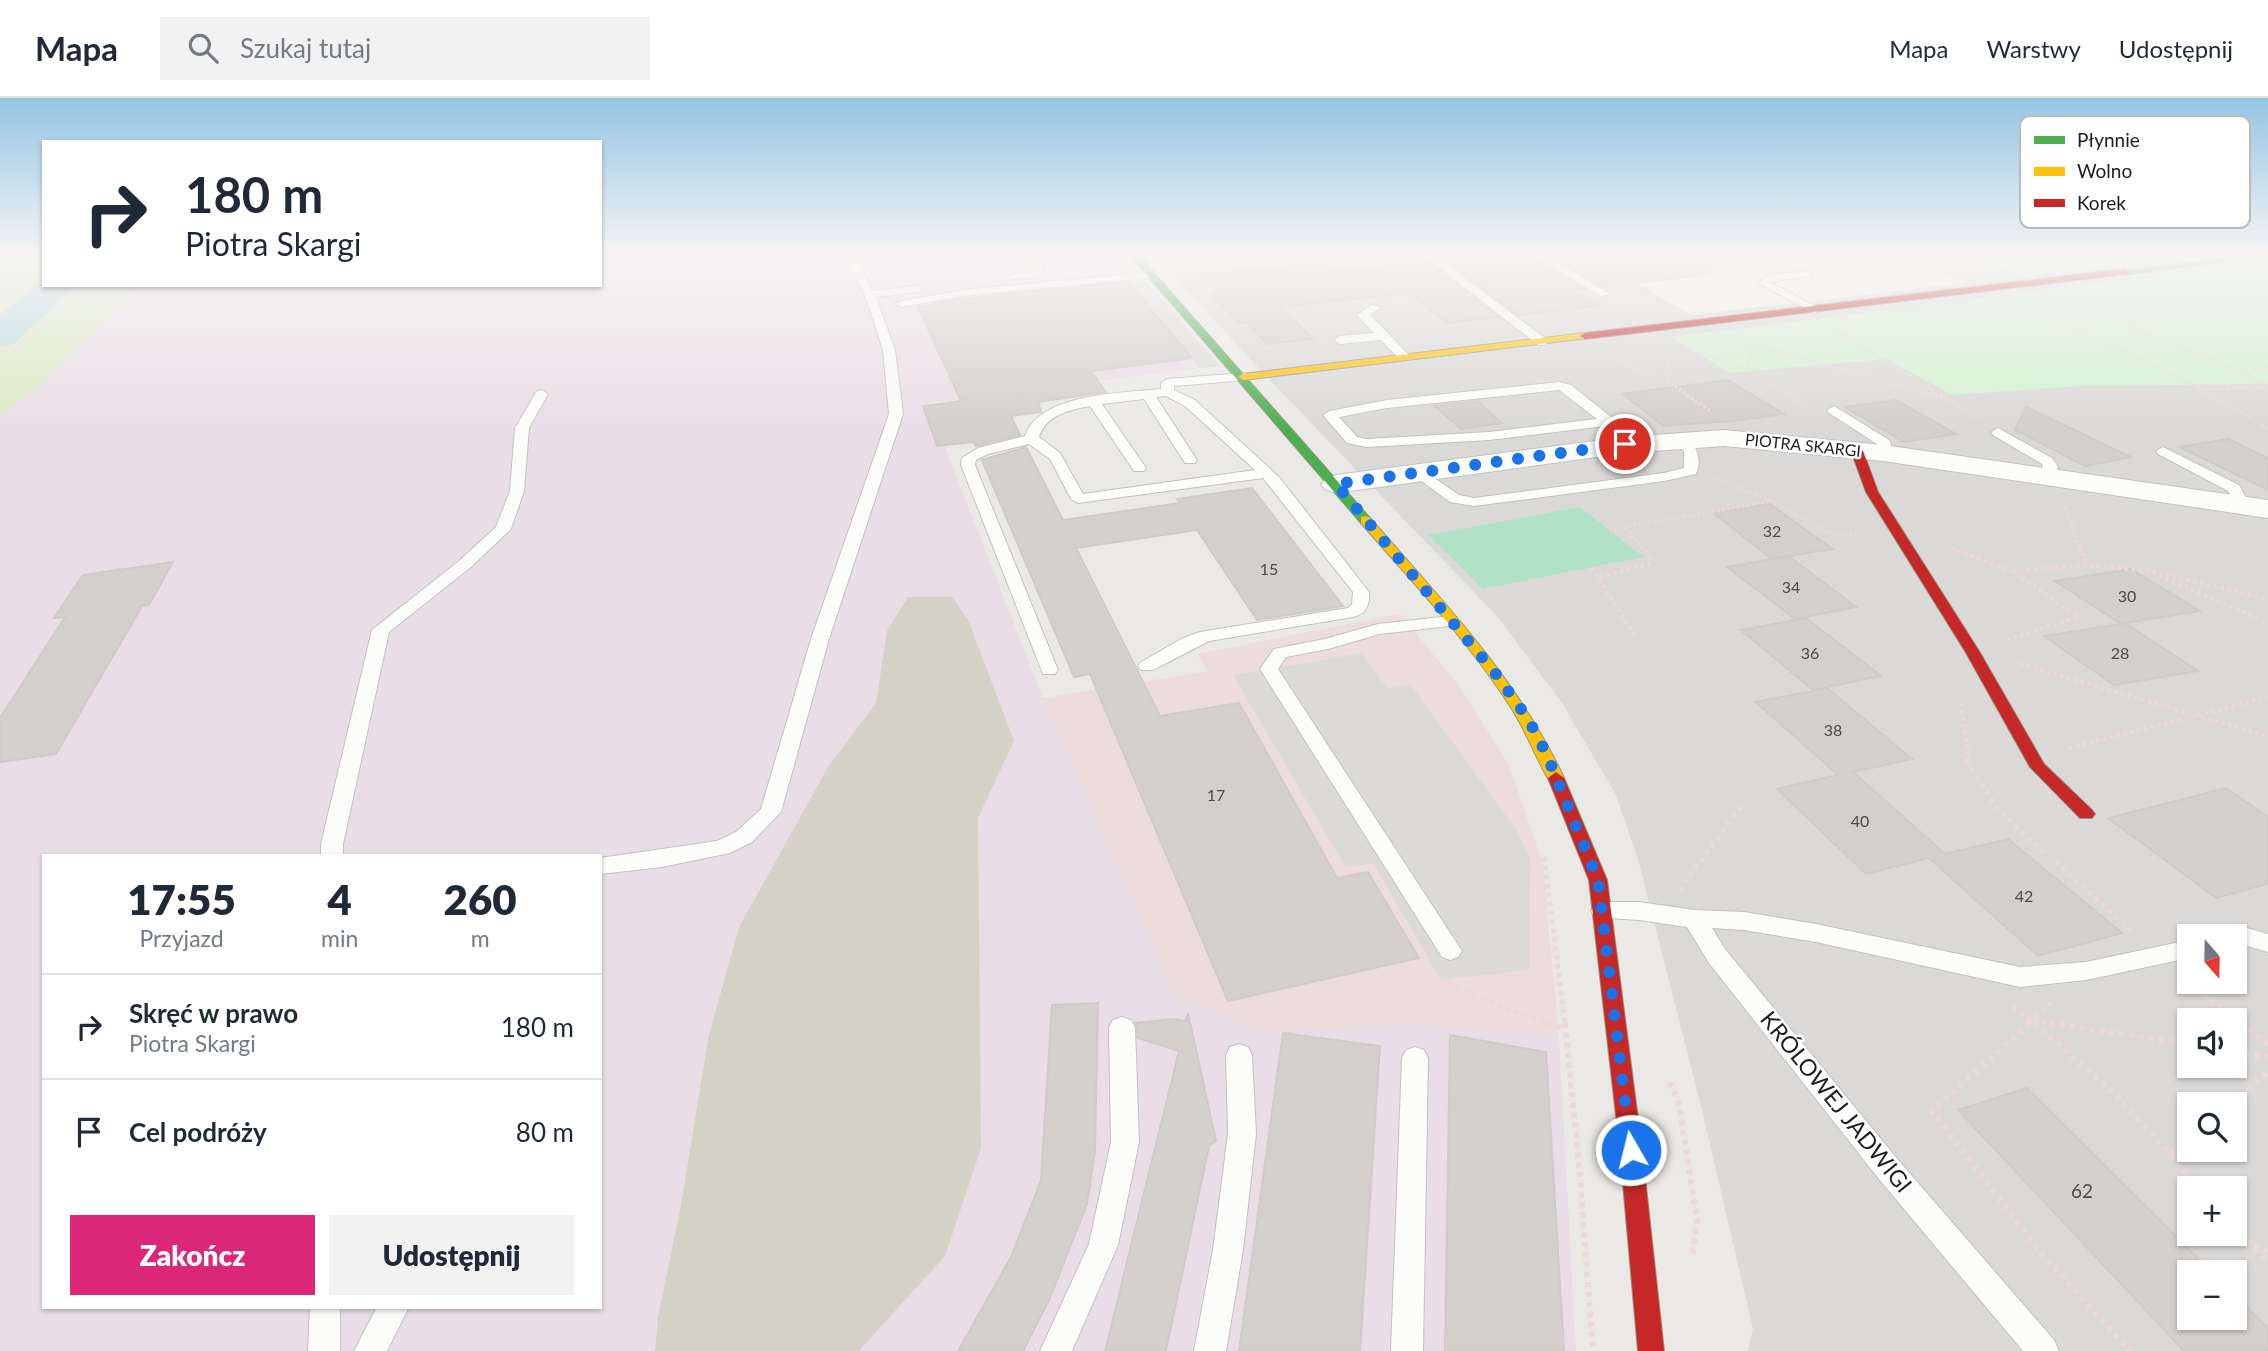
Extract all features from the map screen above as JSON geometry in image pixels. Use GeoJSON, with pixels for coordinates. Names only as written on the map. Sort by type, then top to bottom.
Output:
{"type":"FeatureCollection","features":[{"type":"Feature","properties":{"kind":"street"},"geometry":{"type":"LineString","coordinates":[[1186,313],[1336,484],[1496,674],[1528,719],[1546,753],[1598,880],[1651,1351]]}},
{"type":"Feature","properties":{"kind":"street"},"geometry":{"type":"LineString","coordinates":[[1243,377],[1784,313]]}},
{"type":"Feature","properties":{"kind":"street","name":"PIOTRA SKARGI"},"geometry":{"type":"LineString","coordinates":[[1336,484],[1636,444],[1747,439],[2059,495],[2249,525],[2255,507]]}},
{"type":"Feature","properties":{"kind":"street"},"geometry":{"type":"LineString","coordinates":[[1868,460],[1872,492],[1972,651],[2038,767],[2086,814]]}},
{"type":"Feature","properties":{"kind":"lane"},"geometry":{"type":"LineString","coordinates":[[602,866],[662,859],[722,848],[744,837],[771,812],[820,639],[896,414],[889,350],[876,313]]}},
{"type":"Feature","properties":{"kind":"lane"},"geometry":{"type":"LineString","coordinates":[[1365,313],[1363,315],[1404,357]]}},
{"type":"Feature","properties":{"kind":"lane"},"geometry":{"type":"LineString","coordinates":[[1505,313],[1542,342]]}},
{"type":"Feature","properties":{"kind":"lane"},"geometry":{"type":"LineString","coordinates":[[1340,340],[1384,336]]}},
{"type":"Feature","properties":{"kind":"lane"},"geometry":{"type":"LineString","coordinates":[[1168,392],[1167,383],[1243,377]]}},
{"type":"Feature","properties":{"kind":"lane"},"geometry":{"type":"LineString","coordinates":[[1608,422],[1489,436],[1367,443],[1352,440],[1330,415],[1387,404],[1552,385],[1566,388],[1636,444]]}},
{"type":"Feature","properties":{"kind":"lane"},"geometry":{"type":"LineString","coordinates":[[1031,439],[1037,423],[1059,409],[1168,392],[1190,403],[1266,473],[1361,592],[1360,608],[1353,612],[1206,636],[1189,642],[1147,666]]}},
{"type":"Feature","properties":{"kind":"lane"},"geometry":{"type":"LineString","coordinates":[[332,854],[363,699],[381,630],[465,564],[503,528],[517,491],[522,428],[542,394]]}},
{"type":"Feature","properties":{"kind":"lane"},"geometry":{"type":"LineString","coordinates":[[1148,395],[1190,460]]}},
{"type":"Feature","properties":{"kind":"lane"},"geometry":{"type":"LineString","coordinates":[[1094,402],[1139,468]]}},
{"type":"Feature","properties":{"kind":"lane"},"geometry":{"type":"LineString","coordinates":[[1834,410],[1884,443],[1868,460]]}},
{"type":"Feature","properties":{"kind":"lane"},"geometry":{"type":"LineString","coordinates":[[1998,432],[2047,461],[2059,495]]}},
{"type":"Feature","properties":{"kind":"lane"},"geometry":{"type":"LineString","coordinates":[[1049,670],[968,465],[969,458],[983,451],[1031,439],[1046,446],[1057,458],[1078,499],[1266,473]]}},
{"type":"Feature","properties":{"kind":"lane"},"geometry":{"type":"LineString","coordinates":[[1419,474],[1455,499],[1474,502],[1664,477],[1691,471],[1691,452],[1684,440]]}},
{"type":"Feature","properties":{"kind":"lane"},"geometry":{"type":"LineString","coordinates":[[2163,451],[2234,488],[2255,507]]}},
{"type":"Feature","properties":{"kind":"lane"},"geometry":{"type":"LineString","coordinates":[[1450,951],[1269,669],[1280,653],[1328,644],[1378,629],[1451,621]]}},
{"type":"Feature","properties":{"kind":"lane"},"geometry":{"type":"LineString","coordinates":[[1602,911],[1744,921],[1816,933],[2020,977],[2086,971],[2177,951]]}},
{"type":"Feature","properties":{"kind":"lane","name":"KRÓLOWEJ JADWIGI"},"geometry":{"type":"LineString","coordinates":[[1694,919],[1717,956],[1889,1170],[2043,1351]]}},
{"type":"Feature","properties":{"kind":"lane"},"geometry":{"type":"LineString","coordinates":[[2247,937],[2268,943]]}},
{"type":"Feature","properties":{"kind":"lane"},"geometry":{"type":"LineString","coordinates":[[1056,1351],[1103,1245],[1125,1142],[1122,1027]]}},
{"type":"Feature","properties":{"kind":"lane"},"geometry":{"type":"LineString","coordinates":[[1210,1351],[1228,1250],[1242,1134],[1239,1055]]}},
{"type":"Feature","properties":{"kind":"lane"},"geometry":{"type":"LineString","coordinates":[[1407,1351],[1415,1058]]}},
{"type":"Feature","properties":{"kind":"lane"},"geometry":{"type":"LineString","coordinates":[[324,1351],[325,1309]]}},
{"type":"Feature","properties":{"kind":"lane"},"geometry":{"type":"LineString","coordinates":[[370,1351],[393,1309]]}},
{"type":"Feature","properties":{"kind":"path"},"geometry":{"type":"LineString","coordinates":[[0,361],[26,345],[59,313]]}},
{"type":"Feature","properties":{"kind":"path"},"geometry":{"type":"LineString","coordinates":[[2040,313],[2202,389],[2268,429]]}},
{"type":"Feature","properties":{"kind":"path"},"geometry":{"type":"LineString","coordinates":[[2098,313],[2240,371],[2268,386]]}},
{"type":"Feature","properties":{"kind":"path"},"geometry":{"type":"LineString","coordinates":[[1829,327],[1998,432]]}},
{"type":"Feature","properties":{"kind":"path"},"geometry":{"type":"LineString","coordinates":[[1748,368],[1751,349],[1774,340]]}},
{"type":"Feature","properties":{"kind":"path"},"geometry":{"type":"LineString","coordinates":[[1762,345],[1950,400]]}},
{"type":"Feature","properties":{"kind":"path"},"geometry":{"type":"LineString","coordinates":[[1685,349],[1748,368],[1818,415]]}},
{"type":"Feature","properties":{"kind":"path"},"geometry":{"type":"LineString","coordinates":[[1664,353],[1670,359],[1667,381]]}},
{"type":"Feature","properties":{"kind":"path"},"geometry":{"type":"LineString","coordinates":[[1611,357],[1667,381],[1720,418]]}},
{"type":"Feature","properties":{"kind":"path"},"geometry":{"type":"LineString","coordinates":[[2240,371],[2268,368]]}},
{"type":"Feature","properties":{"kind":"path"},"geometry":{"type":"LineString","coordinates":[[2202,389],[2268,386]]}},
{"type":"Feature","properties":{"kind":"path"},"geometry":{"type":"LineString","coordinates":[[1691,471],[1706,473],[1772,501],[1836,535],[1877,531],[1957,548],[2012,571],[2078,617],[1972,651]]}},
{"type":"Feature","properties":{"kind":"path"},"geometry":{"type":"LineString","coordinates":[[2059,495],[2087,565]]}},
{"type":"Feature","properties":{"kind":"path"},"geometry":{"type":"LineString","coordinates":[[1609,530],[1772,501]]}},
{"type":"Feature","properties":{"kind":"path"},"geometry":{"type":"LineString","coordinates":[[1600,578],[1651,563],[1650,554],[1624,527]]}},
{"type":"Feature","properties":{"kind":"path"},"geometry":{"type":"LineString","coordinates":[[2012,571],[2087,565],[2148,570],[2268,599]]}},
{"type":"Feature","properties":{"kind":"path"},"geometry":{"type":"LineString","coordinates":[[1592,567],[1636,638]]}},
{"type":"Feature","properties":{"kind":"path"},"geometry":{"type":"LineString","coordinates":[[2148,570],[2268,624]]}},
{"type":"Feature","properties":{"kind":"path"},"geometry":{"type":"LineString","coordinates":[[1972,651],[2268,736]]}},
{"type":"Feature","properties":{"kind":"path"},"geometry":{"type":"LineString","coordinates":[[2068,748],[2268,697]]}},
{"type":"Feature","properties":{"kind":"path"},"geometry":{"type":"LineString","coordinates":[[1660,915],[1742,805]]}},
{"type":"Feature","properties":{"kind":"path"},"geometry":{"type":"LineString","coordinates":[[1544,851],[1566,1029],[1587,1251],[1593,1351]]}},
{"type":"Feature","properties":{"kind":"path"},"geometry":{"type":"LineString","coordinates":[[1430,974],[1501,1007],[1566,1029]]}},
{"type":"Feature","properties":{"kind":"path"},"geometry":{"type":"LineString","coordinates":[[2205,994],[2268,1044]]}},
{"type":"Feature","properties":{"kind":"path"},"geometry":{"type":"LineString","coordinates":[[2056,999],[1932,1111],[2037,1248],[2130,1351]]}},
{"type":"Feature","properties":{"kind":"path"},"geometry":{"type":"LineString","coordinates":[[2032,1020],[2177,1042]]}},
{"type":"Feature","properties":{"kind":"path"},"geometry":{"type":"LineString","coordinates":[[2032,1020],[2116,1097],[2190,1176]]}},
{"type":"Feature","properties":{"kind":"path"},"geometry":{"type":"LineString","coordinates":[[2247,1053],[2268,1057]]}},
{"type":"Feature","properties":{"kind":"path"},"geometry":{"type":"LineString","coordinates":[[2247,1093],[2268,1071]]}},
{"type":"Feature","properties":{"kind":"path"},"geometry":{"type":"LineString","coordinates":[[2169,1153],[2177,1150]]}},
{"type":"Feature","properties":{"kind":"path"},"geometry":{"type":"LineString","coordinates":[[2247,1240],[2268,1264]]}},
{"type":"Feature","properties":{"kind":"path"},"geometry":{"type":"LineString","coordinates":[[2250,1243],[2268,1253]]}},
{"type":"Feature","properties":{"kind":"shaded area"},"geometry":{"type":"Polygon","coordinates":[[[112,313],[1154,313],[1200,368],[928,403],[1043,698],[1176,997],[1267,1033],[1406,1025],[1559,1035],[1576,1351],[0,1351],[0,416],[41,385],[112,313]]]}},
{"type":"Feature","properties":{"kind":"shaded area"},"geometry":{"type":"Polygon","coordinates":[[[1154,313],[1174,313],[1220,366],[1200,368],[1154,313]]]}},
{"type":"Feature","properties":{"kind":"shaded area"},"geometry":{"type":"Polygon","coordinates":[[[1208,313],[2268,313],[2268,1351],[1748,1351],[1753,1328],[1704,1118],[1638,859],[1616,795],[1562,703],[1497,616],[1208,313]]]}},
{"type":"Feature","properties":{"kind":"shaded area"},"geometry":{"type":"Polygon","coordinates":[[[2164,457],[2226,489],[2212,491],[2150,458],[2164,457]]]}},
{"type":"Feature","properties":{"kind":"shaded area"},"geometry":{"type":"Polygon","coordinates":[[[1944,470],[2209,508],[2231,516],[1948,475],[1944,470]]]}},
{"type":"Feature","properties":{"kind":"shaded area"},"geometry":{"type":"Polygon","coordinates":[[[1892,484],[2252,534],[2259,544],[1894,492],[1892,484]]]}},
{"type":"Feature","properties":{"kind":"shaded area"},"geometry":{"type":"Polygon","coordinates":[[[1920,543],[1943,547],[1964,583],[1942,580],[1920,543]]]}},
{"type":"Feature","properties":{"kind":"shaded area"},"geometry":{"type":"Polygon","coordinates":[[[1943,584],[1965,589],[1998,635],[1976,642],[1943,584]]]}},
{"type":"Feature","properties":{"kind":"shaded area"},"geometry":{"type":"Polygon","coordinates":[[[908,597],[952,597],[969,622],[1014,741],[978,818],[981,1148],[945,1256],[859,1351],[655,1351],[658,1317],[681,1205],[709,1035],[739,927],[828,767],[876,703],[887,631],[908,597]]]}},
{"type":"Feature","properties":{"kind":"shaded area"},"geometry":{"type":"Polygon","coordinates":[[[1400,614],[1460,687],[1509,765],[1543,864],[1559,1035],[1406,1025],[1267,1033],[1176,997],[1043,698],[1208,671],[1197,654],[1400,614]]]}},
{"type":"Feature","properties":{"kind":"shaded area"},"geometry":{"type":"Polygon","coordinates":[[[1361,653],[1388,689],[1410,684],[1516,829],[1530,858],[1529,970],[1441,980],[1373,863],[1346,868],[1233,675],[1361,653]]]}},
{"type":"Feature","properties":{"kind":"shaded area"},"geometry":{"type":"Polygon","coordinates":[[[1993,664],[2016,667],[2059,742],[2034,739],[1993,664]]]}},
{"type":"Feature","properties":{"kind":"shaded area"},"geometry":{"type":"Polygon","coordinates":[[[1968,669],[2005,725],[1975,722],[1968,669]]]}},
{"type":"Feature","properties":{"kind":"shaded area"},"geometry":{"type":"Polygon","coordinates":[[[1980,735],[2008,739],[2022,766],[2103,838],[2080,844],[1977,758],[1980,735]]]}},
{"type":"Feature","properties":{"kind":"shaded area"},"geometry":{"type":"Polygon","coordinates":[[[1791,1117],[1846,1197],[1894,1351],[1798,1351],[1794,1336],[1753,1328],[1704,1118],[1791,1117]]]}},
{"type":"Feature","properties":{"kind":"green space"},"geometry":{"type":"Polygon","coordinates":[[[0,313],[9,313],[0,321],[0,313]]]}},
{"type":"Feature","properties":{"kind":"green space"},"geometry":{"type":"Polygon","coordinates":[[[37,313],[112,313],[41,385],[0,416],[0,346],[37,313]]]}},
{"type":"Feature","properties":{"kind":"green space"},"geometry":{"type":"Polygon","coordinates":[[[1858,313],[2268,313],[2268,384],[2080,386],[1952,395],[1886,359],[1730,373],[1671,337],[1858,313]]]}},
{"type":"Feature","properties":{"kind":"green space"},"geometry":{"type":"Polygon","coordinates":[[[1580,507],[1643,557],[1483,589],[1428,535],[1580,507]]]}},
{"type":"Feature","properties":{"kind":"building"},"geometry":{"type":"Polygon","coordinates":[[[921,313],[1155,313],[1192,358],[1091,371],[1106,392],[1038,402],[1041,412],[1011,416],[1020,435],[976,446],[974,442],[937,446],[923,406],[961,401],[921,313]]]}},
{"type":"Feature","properties":{"kind":"building"},"geometry":{"type":"Polygon","coordinates":[[[1230,313],[1287,313],[1313,339],[1267,344],[1246,322],[1239,323],[1230,313]]]}},
{"type":"Feature","properties":{"kind":"building"},"geometry":{"type":"Polygon","coordinates":[[[1435,313],[1494,313],[1498,317],[1447,323],[1435,313]]]}},
{"type":"Feature","properties":{"kind":"building"},"geometry":{"type":"Polygon","coordinates":[[[1728,380],[1784,414],[1663,426],[1623,394],[1728,380]]]}},
{"type":"Feature","properties":{"kind":"building"},"geometry":{"type":"Polygon","coordinates":[[[1896,400],[1956,434],[1904,442],[1845,407],[1896,400]]]}},
{"type":"Feature","properties":{"kind":"building"},"geometry":{"type":"Polygon","coordinates":[[[1477,401],[1502,423],[1461,429],[1435,406],[1477,401]]]}},
{"type":"Feature","properties":{"kind":"building"},"geometry":{"type":"Polygon","coordinates":[[[2026,407],[2131,457],[2085,466],[2015,430],[2026,407]]]}},
{"type":"Feature","properties":{"kind":"building"},"geometry":{"type":"Polygon","coordinates":[[[2228,439],[2268,458],[2268,490],[2179,447],[2228,439]]]}},
{"type":"Feature","properties":{"kind":"building"},"geometry":{"type":"Polygon","coordinates":[[[1026,447],[1063,520],[1180,503],[1177,499],[1252,488],[1343,606],[1257,620],[1197,530],[1076,548],[1160,716],[1239,703],[1337,878],[1368,872],[1419,958],[1228,1001],[1090,674],[1074,677],[982,460],[1026,447]]]}},
{"type":"Feature","properties":{"kind":"building"},"geometry":{"type":"Polygon","coordinates":[[[1770,504],[1832,549],[1772,559],[1713,513],[1770,504]]]}},
{"type":"Feature","properties":{"kind":"building"},"geometry":{"type":"Polygon","coordinates":[[[1788,556],[1856,607],[1795,619],[1727,567],[1788,556]]]}},
{"type":"Feature","properties":{"kind":"building"},"geometry":{"type":"Polygon","coordinates":[[[173,562],[149,605],[142,606],[56,754],[0,762],[0,718],[65,617],[54,618],[83,575],[173,562]]]}},
{"type":"Feature","properties":{"kind":"building"},"geometry":{"type":"Polygon","coordinates":[[[2131,569],[2200,611],[2125,623],[2198,671],[2114,685],[2044,636],[2121,624],[2055,581],[2131,569]]]}},
{"type":"Feature","properties":{"kind":"building"},"geometry":{"type":"Polygon","coordinates":[[[1806,618],[1881,676],[1813,690],[1741,630],[1806,618]]]}},
{"type":"Feature","properties":{"kind":"building"},"geometry":{"type":"Polygon","coordinates":[[[1827,688],[1912,759],[1853,772],[1945,854],[2008,839],[2122,933],[2038,956],[1929,858],[1866,874],[1777,789],[1838,775],[1756,702],[1827,688]]]}},
{"type":"Feature","properties":{"kind":"building"},"geometry":{"type":"Polygon","coordinates":[[[2226,788],[2268,817],[2268,884],[2216,898],[2108,818],[2226,788]]]}},
{"type":"Feature","properties":{"kind":"building"},"geometry":{"type":"Polygon","coordinates":[[[1098,1003],[1095,1151],[1087,1204],[1050,1298],[1023,1351],[958,1351],[1011,1257],[1041,1180],[1052,1005],[1098,1003]]]}},
{"type":"Feature","properties":{"kind":"building"},"geometry":{"type":"Polygon","coordinates":[[[1188,1013],[1216,1141],[1209,1146],[1166,1351],[1105,1351],[1179,1051],[1138,1038],[1136,1023],[1172,1019],[1186,1021],[1188,1013]]]}},
{"type":"Feature","properties":{"kind":"building"},"geometry":{"type":"Polygon","coordinates":[[[1283,1033],[1380,1046],[1360,1351],[1239,1351],[1283,1033]]]}},
{"type":"Feature","properties":{"kind":"building"},"geometry":{"type":"Polygon","coordinates":[[[1450,1035],[1546,1052],[1564,1351],[1445,1351],[1450,1035]]]}},
{"type":"Feature","properties":{"kind":"building"},"geometry":{"type":"Polygon","coordinates":[[[2027,1088],[2177,1237],[2177,1246],[2186,1246],[2200,1260],[2177,1260],[2177,1330],[2247,1330],[2247,1307],[2268,1328],[2268,1351],[2184,1351],[1958,1110],[2027,1088]]]}},
{"type":"Feature","properties":{"kind":"waterway"},"geometry":{"type":"LineString","coordinates":[[0,335],[25,313]]}},
{"type":"Feature","properties":{"kind":"traffic: fast"},"geometry":{"type":"LineString","coordinates":[[1185,313],[1365,520]]}},
{"type":"Feature","properties":{"kind":"traffic: slow"},"geometry":{"type":"LineString","coordinates":[[1243,377],[1585,336]]}},
{"type":"Feature","properties":{"kind":"traffic: slow"},"geometry":{"type":"LineString","coordinates":[[1365,520],[1496,674],[1519,707],[1556,778]]}},
{"type":"Feature","properties":{"kind":"traffic: jam"},"geometry":{"type":"LineString","coordinates":[[1585,336],[1775,313]]}},
{"type":"Feature","properties":{"kind":"traffic: jam"},"geometry":{"type":"LineString","coordinates":[[1857,451],[1872,492],[1972,651],[2038,767],[2086,814]]}},
{"type":"Feature","properties":{"kind":"traffic: jam"},"geometry":{"type":"LineString","coordinates":[[1556,778],[1598,880],[1631,1150],[1651,1351]]}},
{"type":"Feature","properties":{"kind":"route"},"geometry":{"type":"LineString","coordinates":[[1625,444],[1336,484],[1496,674],[1528,719],[1546,753],[1598,880],[1631,1150]]}}]}
